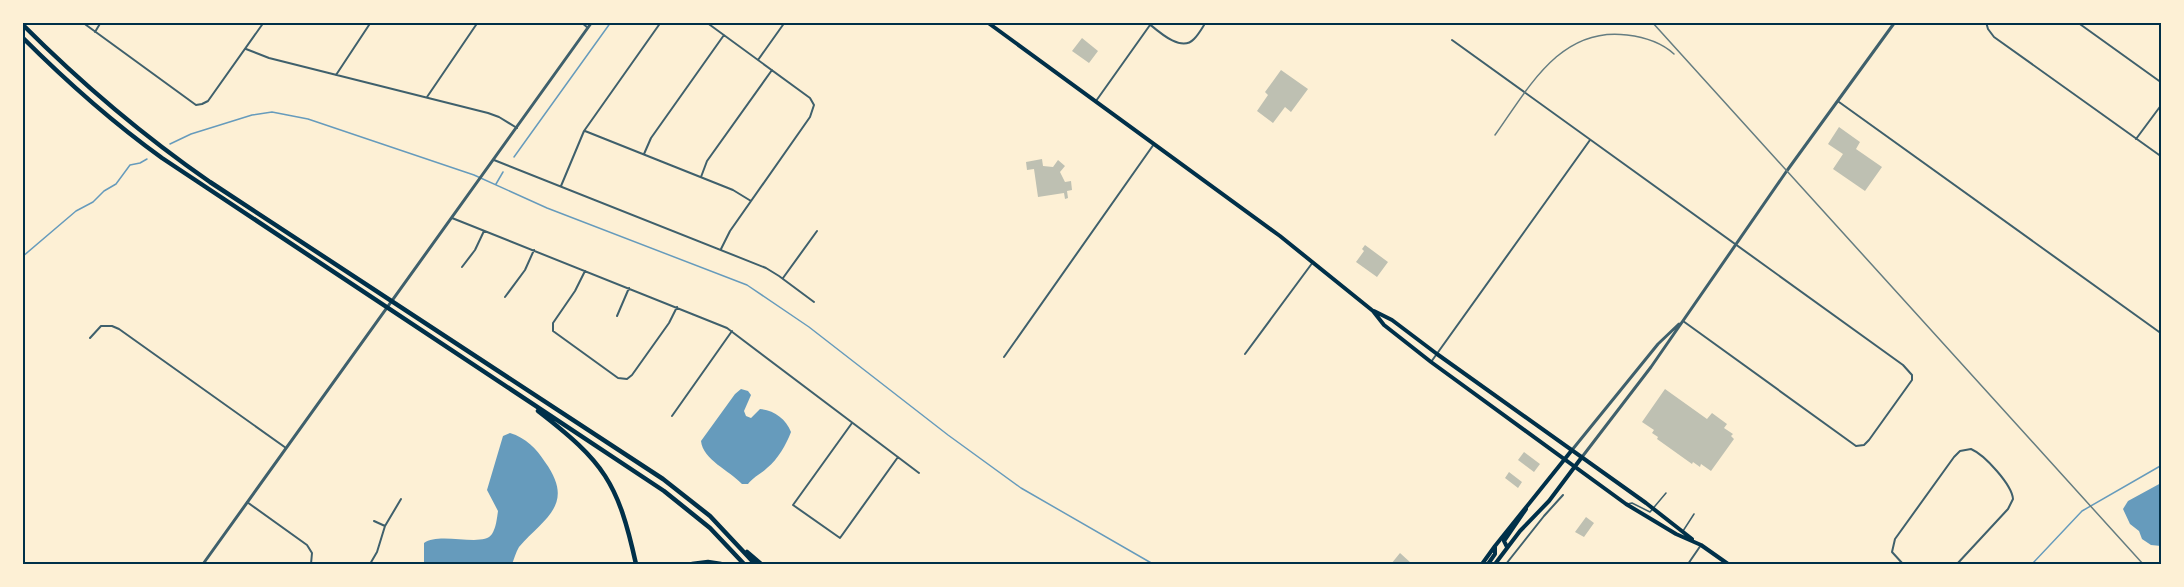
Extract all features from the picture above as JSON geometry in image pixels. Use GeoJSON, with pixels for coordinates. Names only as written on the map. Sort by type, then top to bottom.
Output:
{"type":"FeatureCollection","features":[{"type":"Feature","properties":{"kind":"highway"},"geometry":{"type":"LineString","coordinates":[[22,24],[81,81],[155,142],[210,182],[663,479],[710,516],[761,564]]}},
{"type":"Feature","properties":{"kind":"highway"},"geometry":{"type":"LineString","coordinates":[[22,37],[65,79],[190,179],[681,503],[710,528],[744,564]]}},
{"type":"Feature","properties":{"kind":"highway"},"geometry":{"type":"LineString","coordinates":[[515,392],[577,441],[599,465],[619,501],[636,564]]}},
{"type":"Feature","properties":{"kind":"highway"},"geometry":{"type":"LineString","coordinates":[[735,541],[755,564]]}},
{"type":"Feature","properties":{"kind":"highway"},"geometry":{"type":"LineString","coordinates":[[692,564],[708,562],[721,564]]}},
{"type":"Feature","properties":{"kind":"main road"},"geometry":{"type":"LineString","coordinates":[[987,22],[1312,261],[1373,311],[1384,325],[1431,362],[1626,504],[1676,534],[1696,542],[1728,564]]}},
{"type":"Feature","properties":{"kind":"main road"},"geometry":{"type":"LineString","coordinates":[[1373,311],[1392,320],[1654,509],[1696,542]]}},
{"type":"Feature","properties":{"kind":"main road"},"geometry":{"type":"LineString","coordinates":[[1482,564],[1572,450]]}},
{"type":"Feature","properties":{"kind":"main road"},"geometry":{"type":"LineString","coordinates":[[1495,564],[1507,547],[1549,501],[1582,457]]}},
{"type":"Feature","properties":{"kind":"main road"},"geometry":{"type":"LineString","coordinates":[[1507,547],[1504,541],[1523,516],[1527,506]]}},
{"type":"Feature","properties":{"kind":"main road"},"geometry":{"type":"LineString","coordinates":[[1488,564],[1496,554],[1494,546]]}},
{"type":"Feature","properties":{"kind":"street"},"geometry":{"type":"LineString","coordinates":[[82,22],[196,105],[208,100],[264,22]]}},
{"type":"Feature","properties":{"kind":"street"},"geometry":{"type":"LineString","coordinates":[[94,32],[101,22]]}},
{"type":"Feature","properties":{"kind":"street"},"geometry":{"type":"LineString","coordinates":[[336,75],[371,22]]}},
{"type":"Feature","properties":{"kind":"street"},"geometry":{"type":"LineString","coordinates":[[426,97],[478,22]]}},
{"type":"Feature","properties":{"kind":"street"},"geometry":{"type":"LineString","coordinates":[[581,22],[588,28]]}},
{"type":"Feature","properties":{"kind":"street"},"geometry":{"type":"LineString","coordinates":[[203,564],[592,22]]}},
{"type":"Feature","properties":{"kind":"street"},"geometry":{"type":"LineString","coordinates":[[561,186],[584,131],[661,22]]}},
{"type":"Feature","properties":{"kind":"street"},"geometry":{"type":"LineString","coordinates":[[706,22],[810,98],[814,105],[810,117],[730,231],[721,249]]}},
{"type":"Feature","properties":{"kind":"street"},"geometry":{"type":"LineString","coordinates":[[758,60],[785,22]]}},
{"type":"Feature","properties":{"kind":"street"},"geometry":{"type":"LineString","coordinates":[[1096,102],[1148,24],[1175,42],[1184,44],[1194,39],[1206,22]]}},
{"type":"Feature","properties":{"kind":"street"},"geometry":{"type":"LineString","coordinates":[[1582,457],[1651,367],[1735,245],[1895,22]]}},
{"type":"Feature","properties":{"kind":"street"},"geometry":{"type":"LineString","coordinates":[[2077,22],[2162,83]]}},
{"type":"Feature","properties":{"kind":"street"},"geometry":{"type":"LineString","coordinates":[[1986,25],[1994,37],[2162,157]]}},
{"type":"Feature","properties":{"kind":"street"},"geometry":{"type":"LineString","coordinates":[[644,154],[651,138],[724,35]]}},
{"type":"Feature","properties":{"kind":"street"},"geometry":{"type":"LineString","coordinates":[[1452,40],[1903,365],[1910,371],[1912,377],[1869,440],[1859,446],[1682,321]]}},
{"type":"Feature","properties":{"kind":"street"},"geometry":{"type":"LineString","coordinates":[[246,48],[269,58],[500,117],[517,128]]}},
{"type":"Feature","properties":{"kind":"street"},"geometry":{"type":"LineString","coordinates":[[700,177],[707,161],[772,70]]}},
{"type":"Feature","properties":{"kind":"street"},"geometry":{"type":"LineString","coordinates":[[1839,102],[2162,334]]}},
{"type":"Feature","properties":{"kind":"street"},"geometry":{"type":"LineString","coordinates":[[2136,139],[2162,104]]}},
{"type":"Feature","properties":{"kind":"street"},"geometry":{"type":"LineString","coordinates":[[584,131],[742,194],[751,201]]}},
{"type":"Feature","properties":{"kind":"street"},"geometry":{"type":"LineString","coordinates":[[1431,362],[1590,139]]}},
{"type":"Feature","properties":{"kind":"street"},"geometry":{"type":"LineString","coordinates":[[1004,357],[1154,144]]}},
{"type":"Feature","properties":{"kind":"street"},"geometry":{"type":"LineString","coordinates":[[493,161],[766,268],[814,302]]}},
{"type":"Feature","properties":{"kind":"street"},"geometry":{"type":"LineString","coordinates":[[451,217],[732,331],[919,473]]}},
{"type":"Feature","properties":{"kind":"street"},"geometry":{"type":"LineString","coordinates":[[462,267],[475,250],[484,231]]}},
{"type":"Feature","properties":{"kind":"street"},"geometry":{"type":"LineString","coordinates":[[783,279],[817,231]]}},
{"type":"Feature","properties":{"kind":"street"},"geometry":{"type":"LineString","coordinates":[[505,297],[525,270],[534,250]]}},
{"type":"Feature","properties":{"kind":"street"},"geometry":{"type":"LineString","coordinates":[[1245,354],[1312,261]]}},
{"type":"Feature","properties":{"kind":"street"},"geometry":{"type":"LineString","coordinates":[[585,270],[575,291],[553,322],[553,331],[618,378],[626,379],[632,375],[661,336],[677,307]]}},
{"type":"Feature","properties":{"kind":"street"},"geometry":{"type":"LineString","coordinates":[[617,316],[628,288]]}},
{"type":"Feature","properties":{"kind":"street"},"geometry":{"type":"LineString","coordinates":[[1572,450],[1658,344],[1682,321]]}},
{"type":"Feature","properties":{"kind":"street"},"geometry":{"type":"LineString","coordinates":[[90,338],[101,326],[111,326],[133,338],[286,448]]}},
{"type":"Feature","properties":{"kind":"street"},"geometry":{"type":"LineString","coordinates":[[672,416],[732,331]]}},
{"type":"Feature","properties":{"kind":"street"},"geometry":{"type":"LineString","coordinates":[[853,422],[793,505],[840,538],[898,457]]}},
{"type":"Feature","properties":{"kind":"street"},"geometry":{"type":"LineString","coordinates":[[1902,564],[1893,555],[1895,538],[1950,461],[1960,450],[1971,449],[1977,452],[2010,488],[2013,496],[2012,503],[2002,516],[1957,564]]}},
{"type":"Feature","properties":{"kind":"street"},"geometry":{"type":"LineString","coordinates":[[1506,564],[1563,495]]}},
{"type":"Feature","properties":{"kind":"street"},"geometry":{"type":"LineString","coordinates":[[370,564],[377,552],[385,526],[401,499]]}},
{"type":"Feature","properties":{"kind":"street"},"geometry":{"type":"LineString","coordinates":[[247,502],[307,545],[312,553],[311,564]]}},
{"type":"Feature","properties":{"kind":"street"},"geometry":{"type":"LineString","coordinates":[[374,521],[385,526]]}},
{"type":"Feature","properties":{"kind":"street"},"geometry":{"type":"LineString","coordinates":[[1688,564],[1701,545]]}},
{"type":"Feature","properties":{"kind":"street"},"geometry":{"type":"LineString","coordinates":[[1507,547],[1514,554]]}},
{"type":"Feature","properties":{"kind":"lane"},"geometry":{"type":"LineString","coordinates":[[1626,504],[1632,503],[1647,512],[1654,509],[1666,493]]}},
{"type":"Feature","properties":{"kind":"lane"},"geometry":{"type":"LineString","coordinates":[[1683,531],[1694,514]]}},
{"type":"Feature","properties":{"kind":"water"},"geometry":{"type":"Polygon","coordinates":[[[741,389],[748,391],[751,395],[744,411],[746,416],[751,418],[760,409],[770,411],[783,419],[791,432],[775,460],[748,484],[742,484],[711,459],[706,454],[701,441],[741,389]]]}},
{"type":"Feature","properties":{"kind":"water"},"geometry":{"type":"Polygon","coordinates":[[[510,433],[534,448],[554,477],[558,489],[553,510],[519,547],[512,564],[424,564],[424,543],[440,538],[480,540],[492,534],[498,511],[487,490],[503,436],[510,433]]]}},
{"type":"Feature","properties":{"kind":"water"},"geometry":{"type":"Polygon","coordinates":[[[2161,483],[2161,546],[2151,545],[2142,539],[2139,531],[2130,524],[2123,509],[2128,501],[2161,483]]]}},
{"type":"Feature","properties":{"kind":"building"},"geometry":{"type":"Polygon","coordinates":[[[1082,38],[1098,51],[1089,63],[1072,51],[1082,38]]]}},
{"type":"Feature","properties":{"kind":"building"},"geometry":{"type":"Polygon","coordinates":[[[1281,70],[1308,89],[1291,112],[1285,107],[1273,123],[1257,111],[1268,95],[1265,92],[1281,70]]]}},
{"type":"Feature","properties":{"kind":"building"},"geometry":{"type":"Polygon","coordinates":[[[1839,127],[1860,142],[1856,149],[1882,167],[1865,191],[1833,169],[1843,154],[1828,144],[1839,127]]]}},
{"type":"Feature","properties":{"kind":"building"},"geometry":{"type":"Polygon","coordinates":[[[1042,159],[1043,166],[1053,167],[1058,160],[1065,166],[1060,172],[1065,182],[1071,181],[1072,190],[1067,191],[1068,198],[1065,199],[1064,193],[1038,197],[1034,169],[1027,170],[1026,162],[1042,159]]]}},
{"type":"Feature","properties":{"kind":"building"},"geometry":{"type":"Polygon","coordinates":[[[1365,245],[1388,262],[1377,277],[1356,262],[1364,251],[1362,249],[1365,245]]]}},
{"type":"Feature","properties":{"kind":"building"},"geometry":{"type":"Polygon","coordinates":[[[1665,389],[1707,419],[1712,413],[1727,424],[1724,428],[1733,434],[1731,436],[1734,439],[1711,471],[1701,464],[1700,467],[1693,462],[1692,464],[1657,439],[1658,437],[1652,433],[1654,430],[1642,422],[1665,389]]]}},
{"type":"Feature","properties":{"kind":"building"},"geometry":{"type":"Polygon","coordinates":[[[1524,452],[1540,464],[1534,472],[1518,460],[1524,452]]]}},
{"type":"Feature","properties":{"kind":"building"},"geometry":{"type":"Polygon","coordinates":[[[1509,472],[1522,482],[1518,488],[1505,478],[1509,472]]]}},
{"type":"Feature","properties":{"kind":"building"},"geometry":{"type":"Polygon","coordinates":[[[1586,517],[1594,523],[1584,537],[1575,532],[1586,517]]]}},
{"type":"Feature","properties":{"kind":"building"},"geometry":{"type":"Polygon","coordinates":[[[1400,553],[1411,563],[1410,564],[1391,564],[1400,553]]]}},
{"type":"Feature","properties":{"kind":"waterway"},"geometry":{"type":"LineString","coordinates":[[514,157],[611,22]]}},
{"type":"Feature","properties":{"kind":"waterway"},"geometry":{"type":"LineString","coordinates":[[170,144],[191,134],[252,115],[272,112],[308,119],[474,175],[547,208],[747,285],[809,327],[948,435],[1021,488],[1153,564]]}},
{"type":"Feature","properties":{"kind":"waterway"},"geometry":{"type":"LineString","coordinates":[[22,257],[76,211],[93,202],[104,191],[116,184],[130,165],[147,159]]}},
{"type":"Feature","properties":{"kind":"waterway"},"geometry":{"type":"LineString","coordinates":[[496,184],[503,172]]}},
{"type":"Feature","properties":{"kind":"waterway"},"geometry":{"type":"LineString","coordinates":[[2032,564],[2082,511],[2162,465]]}},
{"type":"Feature","properties":{"kind":"railway"},"geometry":{"type":"LineString","coordinates":[[1652,22],[2143,564]]}},
{"type":"Feature","properties":{"kind":"railway"},"geometry":{"type":"LineString","coordinates":[[1495,135],[1548,64],[1583,40],[1603,35],[1627,35],[1658,43],[1674,54]]}}]}
